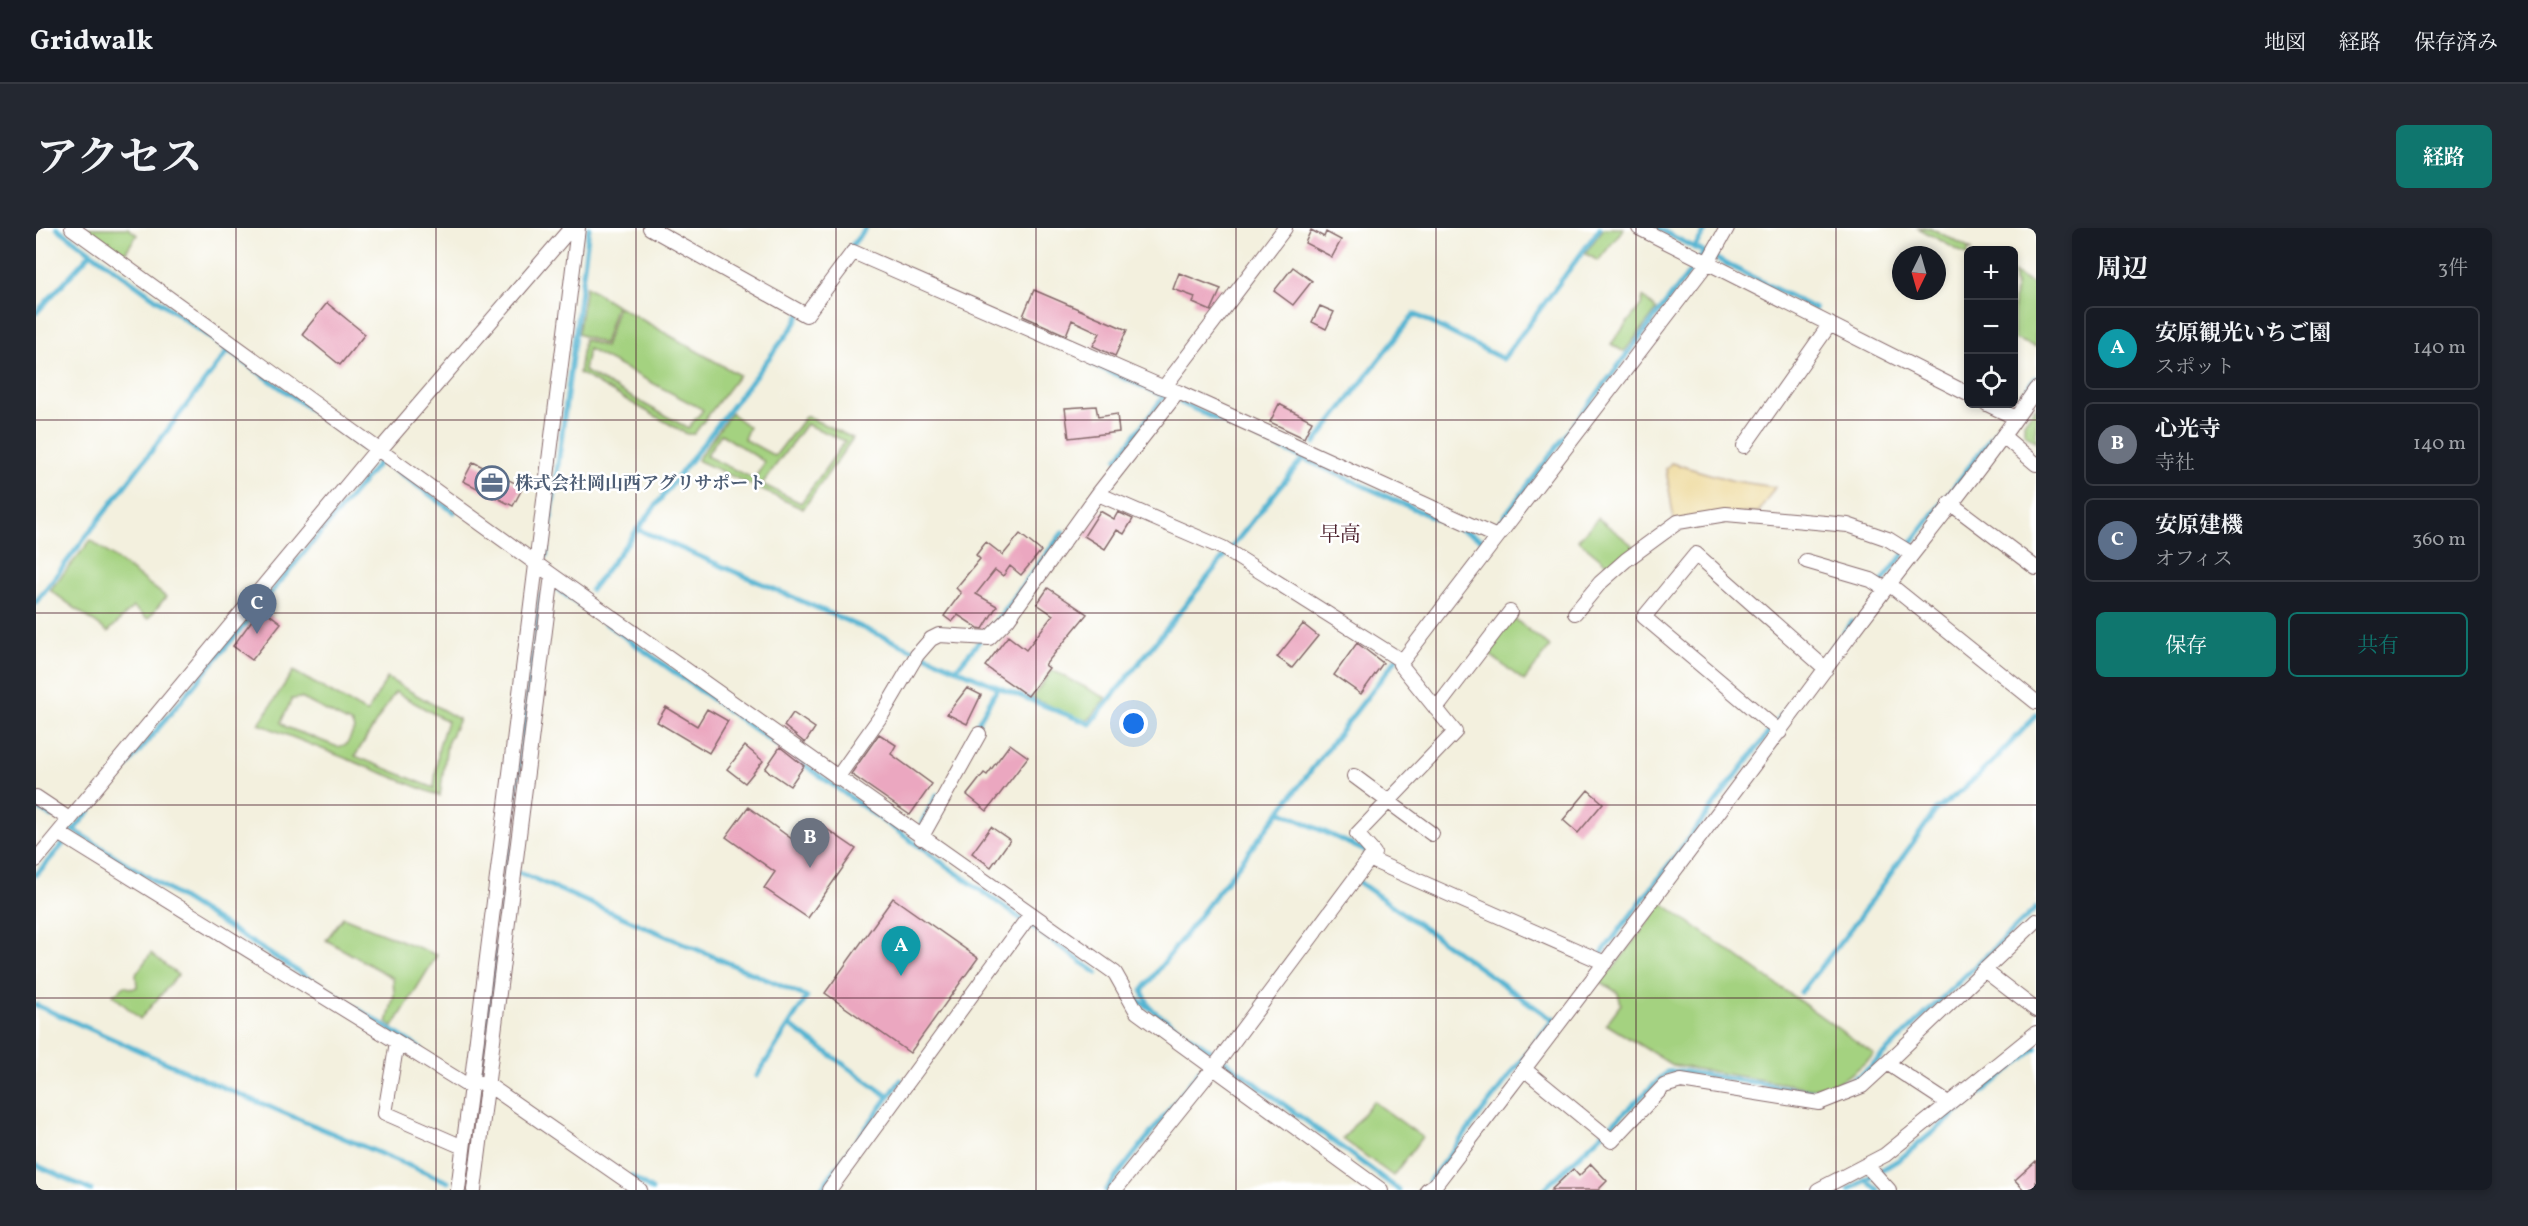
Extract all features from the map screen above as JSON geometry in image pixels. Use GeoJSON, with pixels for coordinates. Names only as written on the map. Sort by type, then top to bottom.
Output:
{"type":"FeatureCollection","features":[{"type":"Feature","properties":{"kind":"street"},"geometry":{"type":"LineString","coordinates":[[72,228],[376,452],[535,561],[921,838],[1027,920],[1114,973],[1137,1012],[1219,1061],[1381,1190]]}},
{"type":"Feature","properties":{"kind":"street"},"geometry":{"type":"LineString","coordinates":[[36,860],[376,452],[571,228]]}},
{"type":"Feature","properties":{"kind":"street"},"geometry":{"type":"LineString","coordinates":[[474,1190],[480,1082],[535,561],[578,228]]}},
{"type":"Feature","properties":{"kind":"street"},"geometry":{"type":"LineString","coordinates":[[650,228],[806,315],[853,252],[1171,389],[1492,534]]}},
{"type":"Feature","properties":{"kind":"street"},"geometry":{"type":"LineString","coordinates":[[837,778],[883,712],[919,652],[931,639],[939,635],[982,638],[1008,619],[1285,228]]}},
{"type":"Feature","properties":{"kind":"street"},"geometry":{"type":"LineString","coordinates":[[1639,228],[1706,258],[1964,392]]}},
{"type":"Feature","properties":{"kind":"street"},"geometry":{"type":"LineString","coordinates":[[1398,658],[1727,228]]}},
{"type":"Feature","properties":{"kind":"street"},"geometry":{"type":"LineString","coordinates":[[1744,446],[1830,324]]}},
{"type":"Feature","properties":{"kind":"street"},"geometry":{"type":"LineString","coordinates":[[1427,1190],[1436,1184],[1605,963],[1702,831],[1780,732],[1950,503],[2003,436],[2011,416],[2036,389]]}},
{"type":"Feature","properties":{"kind":"street"},"geometry":{"type":"LineString","coordinates":[[1995,408],[2011,416]]}},
{"type":"Feature","properties":{"kind":"street"},"geometry":{"type":"LineString","coordinates":[[2003,436],[2036,464]]}},
{"type":"Feature","properties":{"kind":"street"},"geometry":{"type":"LineString","coordinates":[[1098,494],[1227,550],[1398,658],[1400,664],[1455,732],[1357,834],[1374,853],[1219,1061],[1115,1190]]}},
{"type":"Feature","properties":{"kind":"street"},"geometry":{"type":"LineString","coordinates":[[1950,503],[2036,568]]}},
{"type":"Feature","properties":{"kind":"street"},"geometry":{"type":"LineString","coordinates":[[1575,613],[1600,583],[1626,560],[1678,522],[1726,514],[1848,525],[1888,539],[1912,554]]}},
{"type":"Feature","properties":{"kind":"street"},"geometry":{"type":"LineString","coordinates":[[1780,732],[1644,616],[1696,554],[1826,669]]}},
{"type":"Feature","properties":{"kind":"street"},"geometry":{"type":"LineString","coordinates":[[1806,561],[1887,587],[2036,702]]}},
{"type":"Feature","properties":{"kind":"street"},"geometry":{"type":"LineString","coordinates":[[458,1190],[463,1147],[480,1082],[513,869],[552,575]]}},
{"type":"Feature","properties":{"kind":"street"},"geometry":{"type":"LineString","coordinates":[[1436,709],[1510,612]]}},
{"type":"Feature","properties":{"kind":"street"},"geometry":{"type":"LineString","coordinates":[[921,838],[979,734]]}},
{"type":"Feature","properties":{"kind":"street"},"geometry":{"type":"LineString","coordinates":[[1354,776],[1432,834]]}},
{"type":"Feature","properties":{"kind":"street"},"geometry":{"type":"LineString","coordinates":[[36,797],[69,819]]}},
{"type":"Feature","properties":{"kind":"street"},"geometry":{"type":"LineString","coordinates":[[59,833],[397,1042],[480,1082],[623,1185],[640,1190]]}},
{"type":"Feature","properties":{"kind":"street"},"geometry":{"type":"LineString","coordinates":[[1369,859],[1605,963]]}},
{"type":"Feature","properties":{"kind":"street"},"geometry":{"type":"LineString","coordinates":[[829,1190],[1027,920]]}},
{"type":"Feature","properties":{"kind":"street"},"geometry":{"type":"LineString","coordinates":[[1524,1069],[1612,1141],[1664,1086],[1672,1082],[1681,1081],[1819,1103],[1862,1086],[2036,921]]}},
{"type":"Feature","properties":{"kind":"street"},"geometry":{"type":"LineString","coordinates":[[1984,970],[2036,1010]]}},
{"type":"Feature","properties":{"kind":"street"},"geometry":{"type":"LineString","coordinates":[[1818,1190],[1871,1172],[1948,1103],[2036,1033]]}},
{"type":"Feature","properties":{"kind":"street"},"geometry":{"type":"LineString","coordinates":[[397,1042],[385,1113],[463,1147]]}},
{"type":"Feature","properties":{"kind":"street"},"geometry":{"type":"LineString","coordinates":[[1887,1063],[1948,1103]]}},
{"type":"Feature","properties":{"kind":"street"},"geometry":{"type":"LineString","coordinates":[[1871,1172],[1889,1190]]}},
{"type":"Feature","properties":{"kind":"green space"},"geometry":{"type":"Polygon","coordinates":[[[83,228],[128,228],[137,235],[123,256],[83,228]]]}},
{"type":"Feature","properties":{"kind":"green space"},"geometry":{"type":"Polygon","coordinates":[[[1604,228],[1624,228],[1598,261],[1585,253],[1604,228]]]}},
{"type":"Feature","properties":{"kind":"green space"},"geometry":{"type":"Polygon","coordinates":[[[1918,228],[1931,228],[1965,246],[1964,254],[1918,228]]]}},
{"type":"Feature","properties":{"kind":"green space"},"geometry":{"type":"Polygon","coordinates":[[[2018,275],[2036,286],[2036,347],[2018,340],[2018,275]]]}},
{"type":"Feature","properties":{"kind":"green space"},"geometry":{"type":"Polygon","coordinates":[[[586,286],[616,305],[604,344],[578,334],[586,286]]]}},
{"type":"Feature","properties":{"kind":"green space"},"geometry":{"type":"Polygon","coordinates":[[[1643,297],[1657,310],[1624,352],[1611,344],[1641,305],[1643,297]]]}},
{"type":"Feature","properties":{"kind":"green space"},"geometry":{"type":"Polygon","coordinates":[[[618,306],[739,375],[694,434],[687,434],[579,373],[584,339],[605,347],[618,306]],[[588,349],[584,371],[688,428],[703,410],[588,349]]]}},
{"type":"Feature","properties":{"kind":"green space"},"geometry":{"type":"Polygon","coordinates":[[[2036,406],[2036,442],[2024,433],[2024,423],[2036,406]]]}},
{"type":"Feature","properties":{"kind":"green space"},"geometry":{"type":"Polygon","coordinates":[[[731,413],[749,427],[744,439],[775,456],[806,416],[853,438],[803,509],[697,460],[731,413]],[[806,424],[762,484],[801,503],[845,441],[806,424]],[[721,434],[706,456],[754,479],[765,462],[721,434]]]}},
{"type":"Feature","properties":{"kind":"green space"},"geometry":{"type":"Polygon","coordinates":[[[1598,518],[1636,548],[1613,569],[1578,540],[1598,518]]]}},
{"type":"Feature","properties":{"kind":"green space"},"geometry":{"type":"Polygon","coordinates":[[[91,540],[166,597],[148,619],[133,607],[108,632],[50,590],[91,540]]]}},
{"type":"Feature","properties":{"kind":"green space"},"geometry":{"type":"Polygon","coordinates":[[[1511,616],[1550,647],[1524,681],[1485,651],[1511,616]]]}},
{"type":"Feature","properties":{"kind":"green space"},"geometry":{"type":"Polygon","coordinates":[[[1052,670],[1106,698],[1090,719],[1083,721],[1032,698],[1052,670]]]}},
{"type":"Feature","properties":{"kind":"green space"},"geometry":{"type":"Polygon","coordinates":[[[293,671],[367,713],[387,678],[459,719],[447,744],[440,796],[259,724],[293,671]],[[395,692],[355,756],[434,788],[439,746],[447,721],[395,692]],[[301,698],[292,699],[281,722],[286,727],[338,747],[347,744],[354,729],[352,724],[301,698]]]}},
{"type":"Feature","properties":{"kind":"green space"},"geometry":{"type":"Polygon","coordinates":[[[1662,903],[1874,1054],[1837,1082],[1811,1088],[1672,1065],[1606,1024],[1621,1004],[1618,993],[1598,980],[1613,969],[1662,903]]]}},
{"type":"Feature","properties":{"kind":"green space"},"geometry":{"type":"Polygon","coordinates":[[[343,917],[437,955],[393,1027],[387,1023],[394,995],[393,978],[326,940],[343,917]]]}},
{"type":"Feature","properties":{"kind":"green space"},"geometry":{"type":"Polygon","coordinates":[[[151,953],[178,975],[140,1019],[113,995],[125,986],[132,989],[137,987],[136,974],[151,953]]]}},
{"type":"Feature","properties":{"kind":"green space"},"geometry":{"type":"Polygon","coordinates":[[[1373,1101],[1422,1137],[1393,1176],[1343,1139],[1373,1101]]]}},
{"type":"Feature","properties":{"kind":"sand"},"geometry":{"type":"Polygon","coordinates":[[[1671,463],[1734,481],[1775,487],[1759,512],[1674,521],[1666,469],[1671,463]]]}},
{"type":"Feature","properties":{"kind":"building"},"geometry":{"type":"Polygon","coordinates":[[[1311,230],[1324,237],[1326,232],[1341,240],[1332,257],[1305,243],[1311,230]]]}},
{"type":"Feature","properties":{"kind":"building"},"geometry":{"type":"Polygon","coordinates":[[[1293,267],[1312,281],[1293,305],[1274,291],[1293,267]]]}},
{"type":"Feature","properties":{"kind":"building"},"geometry":{"type":"Polygon","coordinates":[[[1179,273],[1221,289],[1211,311],[1193,303],[1195,297],[1173,289],[1179,273]]]}},
{"type":"Feature","properties":{"kind":"building"},"geometry":{"type":"Polygon","coordinates":[[[1034,290],[1127,330],[1115,356],[1093,346],[1100,333],[1072,320],[1066,335],[1023,316],[1034,290]]]}},
{"type":"Feature","properties":{"kind":"building"},"geometry":{"type":"Polygon","coordinates":[[[327,303],[365,334],[340,365],[302,334],[327,303]]]}},
{"type":"Feature","properties":{"kind":"building"},"geometry":{"type":"Polygon","coordinates":[[[1320,306],[1334,312],[1326,329],[1312,322],[1320,306]]]}},
{"type":"Feature","properties":{"kind":"building"},"geometry":{"type":"Polygon","coordinates":[[[1279,404],[1312,421],[1304,438],[1270,422],[1279,404]]]}},
{"type":"Feature","properties":{"kind":"building"},"geometry":{"type":"Polygon","coordinates":[[[1096,406],[1098,417],[1117,414],[1119,432],[1069,438],[1065,408],[1096,406]]]}},
{"type":"Feature","properties":{"kind":"building"},"geometry":{"type":"Polygon","coordinates":[[[473,462],[523,487],[513,506],[463,481],[473,462]]]}},
{"type":"Feature","properties":{"kind":"building"},"geometry":{"type":"Polygon","coordinates":[[[1100,511],[1114,519],[1118,512],[1133,519],[1124,534],[1117,530],[1105,549],[1084,536],[1100,511]]]}},
{"type":"Feature","properties":{"kind":"building"},"geometry":{"type":"Polygon","coordinates":[[[1020,534],[1041,551],[1021,575],[1010,566],[1003,576],[995,570],[976,594],[997,606],[983,629],[958,615],[952,622],[944,616],[961,593],[956,588],[980,559],[976,555],[986,542],[1003,555],[1020,534]]]}},
{"type":"Feature","properties":{"kind":"building"},"geometry":{"type":"Polygon","coordinates":[[[1048,588],[1087,614],[1045,665],[1049,668],[1028,696],[985,666],[1008,636],[1026,650],[1053,615],[1037,604],[1048,588]]]}},
{"type":"Feature","properties":{"kind":"building"},"geometry":{"type":"Polygon","coordinates":[[[261,608],[281,623],[252,660],[233,646],[261,608]]]}},
{"type":"Feature","properties":{"kind":"building"},"geometry":{"type":"Polygon","coordinates":[[[1303,624],[1318,636],[1292,668],[1277,657],[1303,624]]]}},
{"type":"Feature","properties":{"kind":"building"},"geometry":{"type":"Polygon","coordinates":[[[1357,643],[1383,663],[1361,694],[1334,675],[1357,643]]]}},
{"type":"Feature","properties":{"kind":"building"},"geometry":{"type":"Polygon","coordinates":[[[967,688],[981,695],[967,724],[947,714],[967,688]]]}},
{"type":"Feature","properties":{"kind":"building"},"geometry":{"type":"Polygon","coordinates":[[[666,707],[697,726],[707,709],[728,721],[709,753],[657,722],[666,707]]]}},
{"type":"Feature","properties":{"kind":"building"},"geometry":{"type":"Polygon","coordinates":[[[793,713],[815,728],[805,743],[784,726],[793,713]]]}},
{"type":"Feature","properties":{"kind":"building"},"geometry":{"type":"Polygon","coordinates":[[[879,734],[896,745],[891,754],[932,784],[910,815],[851,774],[879,734]]]}},
{"type":"Feature","properties":{"kind":"building"},"geometry":{"type":"Polygon","coordinates":[[[1010,744],[1028,757],[987,811],[967,795],[984,773],[987,775],[1010,744]]]}},
{"type":"Feature","properties":{"kind":"building"},"geometry":{"type":"Polygon","coordinates":[[[745,746],[763,761],[745,783],[727,769],[745,746]]]}},
{"type":"Feature","properties":{"kind":"building"},"geometry":{"type":"Polygon","coordinates":[[[780,747],[804,766],[790,786],[765,769],[780,747]]]}},
{"type":"Feature","properties":{"kind":"building"},"geometry":{"type":"Polygon","coordinates":[[[1588,790],[1603,803],[1578,833],[1563,820],[1588,790]]]}},
{"type":"Feature","properties":{"kind":"building"},"geometry":{"type":"Polygon","coordinates":[[[748,807],[796,842],[812,819],[856,849],[808,918],[764,888],[775,872],[726,837],[748,807]]]}},
{"type":"Feature","properties":{"kind":"building"},"geometry":{"type":"Polygon","coordinates":[[[991,827],[1010,840],[991,867],[972,853],[991,827]]]}},
{"type":"Feature","properties":{"kind":"building"},"geometry":{"type":"Polygon","coordinates":[[[893,898],[978,958],[910,1053],[825,993],[893,898]]]}},
{"type":"Feature","properties":{"kind":"building"},"geometry":{"type":"Polygon","coordinates":[[[2036,1161],[2036,1190],[2024,1190],[2015,1180],[2036,1161]]]}},
{"type":"Feature","properties":{"kind":"building"},"geometry":{"type":"Polygon","coordinates":[[[1591,1164],[1607,1181],[1598,1190],[1551,1190],[1573,1169],[1579,1176],[1591,1164]]]}},
{"type":"Feature","properties":{"kind":"waterway"},"geometry":{"type":"LineString","coordinates":[[57,228],[454,512]]}},
{"type":"Feature","properties":{"kind":"waterway"},"geometry":{"type":"LineString","coordinates":[[546,556],[589,228]]}},
{"type":"Feature","properties":{"kind":"waterway"},"geometry":{"type":"LineString","coordinates":[[849,249],[866,228]]}},
{"type":"Feature","properties":{"kind":"waterway"},"geometry":{"type":"LineString","coordinates":[[1315,443],[1414,314],[1503,359],[1600,228]]}},
{"type":"Feature","properties":{"kind":"waterway"},"geometry":{"type":"LineString","coordinates":[[1657,228],[1705,253]]}},
{"type":"Feature","properties":{"kind":"waterway"},"geometry":{"type":"LineString","coordinates":[[1694,248],[1707,228]]}},
{"type":"Feature","properties":{"kind":"waterway"},"geometry":{"type":"LineString","coordinates":[[36,313],[91,253]]}},
{"type":"Feature","properties":{"kind":"waterway"},"geometry":{"type":"LineString","coordinates":[[1446,593],[1704,253]]}},
{"type":"Feature","properties":{"kind":"waterway"},"geometry":{"type":"LineString","coordinates":[[1713,257],[1815,309]]}},
{"type":"Feature","properties":{"kind":"waterway"},"geometry":{"type":"LineString","coordinates":[[591,590],[795,324],[800,314]]}},
{"type":"Feature","properties":{"kind":"waterway"},"geometry":{"type":"LineString","coordinates":[[36,602],[228,351]]}},
{"type":"Feature","properties":{"kind":"waterway"},"geometry":{"type":"LineString","coordinates":[[1092,364],[1166,397]]}},
{"type":"Feature","properties":{"kind":"waterway"},"geometry":{"type":"LineString","coordinates":[[1880,585],[2036,378]]}},
{"type":"Feature","properties":{"kind":"waterway"},"geometry":{"type":"LineString","coordinates":[[1117,459],[1169,390]]}},
{"type":"Feature","properties":{"kind":"waterway"},"geometry":{"type":"LineString","coordinates":[[1181,403],[1485,541]]}},
{"type":"Feature","properties":{"kind":"waterway"},"geometry":{"type":"LineString","coordinates":[[637,529],[998,687],[1090,724],[1304,457]]}},
{"type":"Feature","properties":{"kind":"waterway"},"geometry":{"type":"LineString","coordinates":[[73,831],[381,460]]}},
{"type":"Feature","properties":{"kind":"waterway"},"geometry":{"type":"LineString","coordinates":[[991,628],[1063,532]]}},
{"type":"Feature","properties":{"kind":"waterway"},"geometry":{"type":"LineString","coordinates":[[556,588],[1097,973]]}},
{"type":"Feature","properties":{"kind":"waterway"},"geometry":{"type":"LineString","coordinates":[[466,1190],[541,594]]}},
{"type":"Feature","properties":{"kind":"waterway"},"geometry":{"type":"LineString","coordinates":[[1602,953],[1852,622]]}},
{"type":"Feature","properties":{"kind":"waterway"},"geometry":{"type":"LineString","coordinates":[[957,668],[981,639]]}},
{"type":"Feature","properties":{"kind":"waterway"},"geometry":{"type":"LineString","coordinates":[[1397,658],[1142,991],[1151,1009],[1227,1062],[1399,1190]]}},
{"type":"Feature","properties":{"kind":"waterway"},"geometry":{"type":"LineString","coordinates":[[971,735],[998,687]]}},
{"type":"Feature","properties":{"kind":"waterway"},"geometry":{"type":"LineString","coordinates":[[1801,992],[1851,929],[1937,809],[1989,765],[2036,715]]}},
{"type":"Feature","properties":{"kind":"waterway"},"geometry":{"type":"LineString","coordinates":[[922,822],[937,795]]}},
{"type":"Feature","properties":{"kind":"waterway"},"geometry":{"type":"LineString","coordinates":[[36,807],[52,817]]}},
{"type":"Feature","properties":{"kind":"waterway"},"geometry":{"type":"LineString","coordinates":[[1280,811],[1365,851]]}},
{"type":"Feature","properties":{"kind":"waterway"},"geometry":{"type":"LineString","coordinates":[[72,829],[421,1049]]}},
{"type":"Feature","properties":{"kind":"waterway"},"geometry":{"type":"LineString","coordinates":[[36,875],[63,844]]}},
{"type":"Feature","properties":{"kind":"waterway"},"geometry":{"type":"LineString","coordinates":[[516,871],[807,997],[789,1025],[889,1097]]}},
{"type":"Feature","properties":{"kind":"waterway"},"geometry":{"type":"LineString","coordinates":[[1356,880],[1553,1020]]}},
{"type":"Feature","properties":{"kind":"waterway"},"geometry":{"type":"LineString","coordinates":[[1543,1190],[1667,1072],[1680,1071],[1818,1093],[1851,1081],[1867,1070],[2036,908]]}},
{"type":"Feature","properties":{"kind":"waterway"},"geometry":{"type":"LineString","coordinates":[[1137,1000],[1150,1008]]}},
{"type":"Feature","properties":{"kind":"waterway"},"geometry":{"type":"LineString","coordinates":[[36,1005],[201,1078],[448,1182]]}},
{"type":"Feature","properties":{"kind":"waterway"},"geometry":{"type":"LineString","coordinates":[[1429,1181],[1554,1018]]}},
{"type":"Feature","properties":{"kind":"waterway"},"geometry":{"type":"LineString","coordinates":[[757,1076],[789,1025]]}},
{"type":"Feature","properties":{"kind":"waterway"},"geometry":{"type":"LineString","coordinates":[[1849,1190],[1900,1159],[2036,1048]]}},
{"type":"Feature","properties":{"kind":"waterway"},"geometry":{"type":"LineString","coordinates":[[1106,1190],[1201,1069]]}},
{"type":"Feature","properties":{"kind":"waterway"},"geometry":{"type":"LineString","coordinates":[[820,1190],[901,1080]]}},
{"type":"Feature","properties":{"kind":"waterway"},"geometry":{"type":"LineString","coordinates":[[36,1165],[91,1190]]}},
{"type":"Feature","properties":{"kind":"waterway"},"geometry":{"type":"LineString","coordinates":[[631,1176],[652,1190]]}},
{"type":"Feature","properties":{"kind":"waterway"},"geometry":{"type":"LineString","coordinates":[[1865,1179],[1878,1190]]}},
{"type":"Feature","properties":{"kind":"place","name":"株式会社岡山西アグリサポート"},"geometry":{"type":"Point","coordinates":[492,483]}},
{"type":"Feature","properties":{"kind":"place","name":"安原建機"},"geometry":{"type":"Point","coordinates":[257,634]}},
{"type":"Feature","properties":{"kind":"place","name":"心光寺"},"geometry":{"type":"Point","coordinates":[810,868]}},
{"type":"Feature","properties":{"kind":"place","name":"安原観光いちご園"},"geometry":{"type":"Point","coordinates":[901,976]}},
{"type":"Feature","properties":{"kind":"district","name":"早高"},"geometry":{"type":"Point","coordinates":[1340,534]}}]}
